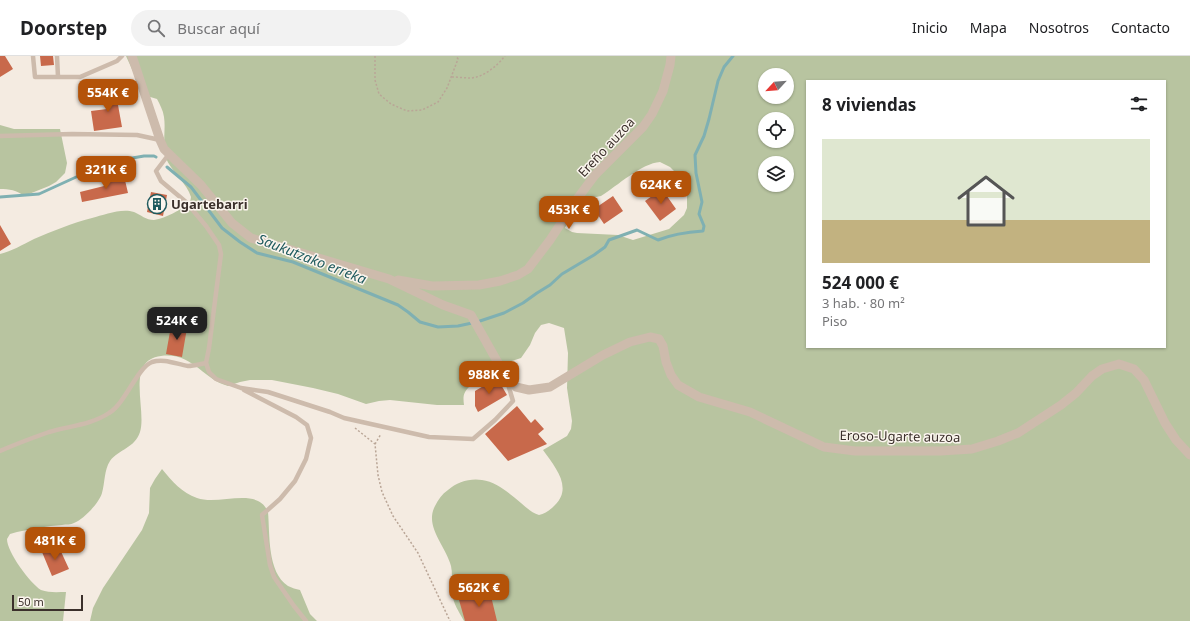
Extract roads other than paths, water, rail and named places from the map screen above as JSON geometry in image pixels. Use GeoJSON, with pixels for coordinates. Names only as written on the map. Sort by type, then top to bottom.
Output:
{"type":"FeatureCollection","features":[{"type":"Feature","properties":{"kind":"street","name":"Eroso-Ugarte auzoa"},"geometry":{"type":"LineString","coordinates":[[132,56],[164,149],[201,185],[232,223],[251,238],[389,279],[443,305],[471,315],[506,377],[516,387],[529,390],[550,387],[602,355],[630,342],[650,337],[659,339],[663,346],[666,362],[671,375],[678,384],[699,397],[750,412],[824,447],[855,451],[941,451],[972,449],[1018,433],[1061,405],[1076,393],[1092,376],[1102,369],[1119,364],[1134,368],[1144,380],[1165,423],[1176,440],[1190,455]]}},
{"type":"Feature","properties":{"kind":"street","name":"Ereño auzoa"},"geometry":{"type":"LineString","coordinates":[[389,279],[432,286],[479,285],[500,281],[518,275],[528,269],[595,175],[643,127],[652,114],[663,90],[671,56]]}},
{"type":"Feature","properties":{"kind":"lane"},"geometry":{"type":"LineString","coordinates":[[33,56],[35,77],[80,77],[117,61],[122,56]]}},
{"type":"Feature","properties":{"kind":"lane"},"geometry":{"type":"LineString","coordinates":[[57,56],[58,77]]}},
{"type":"Feature","properties":{"kind":"lane"},"geometry":{"type":"LineString","coordinates":[[0,136],[72,134],[137,135],[160,140]]}},
{"type":"Feature","properties":{"kind":"lane"},"geometry":{"type":"LineString","coordinates":[[0,451],[49,432],[95,421],[111,413],[143,370],[151,363],[168,361],[189,366],[206,363],[221,254],[219,245],[206,226],[186,202],[161,181],[156,171],[169,154]]}},
{"type":"Feature","properties":{"kind":"lane","name":"Eroso-Ugarte auzoa"},"geometry":{"type":"LineString","coordinates":[[206,363],[209,372],[216,379],[241,388],[296,417],[307,426],[311,438],[306,459],[295,481],[280,499],[262,515],[270,565],[274,577],[306,621]]}},
{"type":"Feature","properties":{"kind":"lane","name":"Eroso-Ugarte auzoa"},"geometry":{"type":"LineString","coordinates":[[241,388],[268,392],[341,417],[388,428],[429,436],[472,439],[495,420],[513,401],[506,377]]}},
{"type":"Feature","properties":{"kind":"waterway","name":"Saukutzako erreka"},"geometry":{"type":"LineString","coordinates":[[480,321],[504,313],[523,303],[550,285],[562,274],[605,247],[609,240],[637,230],[658,240],[669,236],[703,231],[704,226],[699,214],[702,202],[696,173],[695,155],[704,136],[718,81],[724,67],[733,56]]}},
{"type":"Feature","properties":{"kind":"waterway","name":"Saukutzako erreka"},"geometry":{"type":"LineString","coordinates":[[0,197],[39,194],[109,162],[144,156],[156,157]]}},
{"type":"Feature","properties":{"kind":"waterway","name":"Saukutzako erreka"},"geometry":{"type":"LineString","coordinates":[[167,167],[191,187],[222,228],[257,253],[293,262],[398,305],[420,322],[438,327],[458,326],[472,323]]}},
{"type":"Feature","properties":{"kind":"place","name":"Ugartebarri"},"geometry":{"type":"Point","coordinates":[157,204]}}]}
